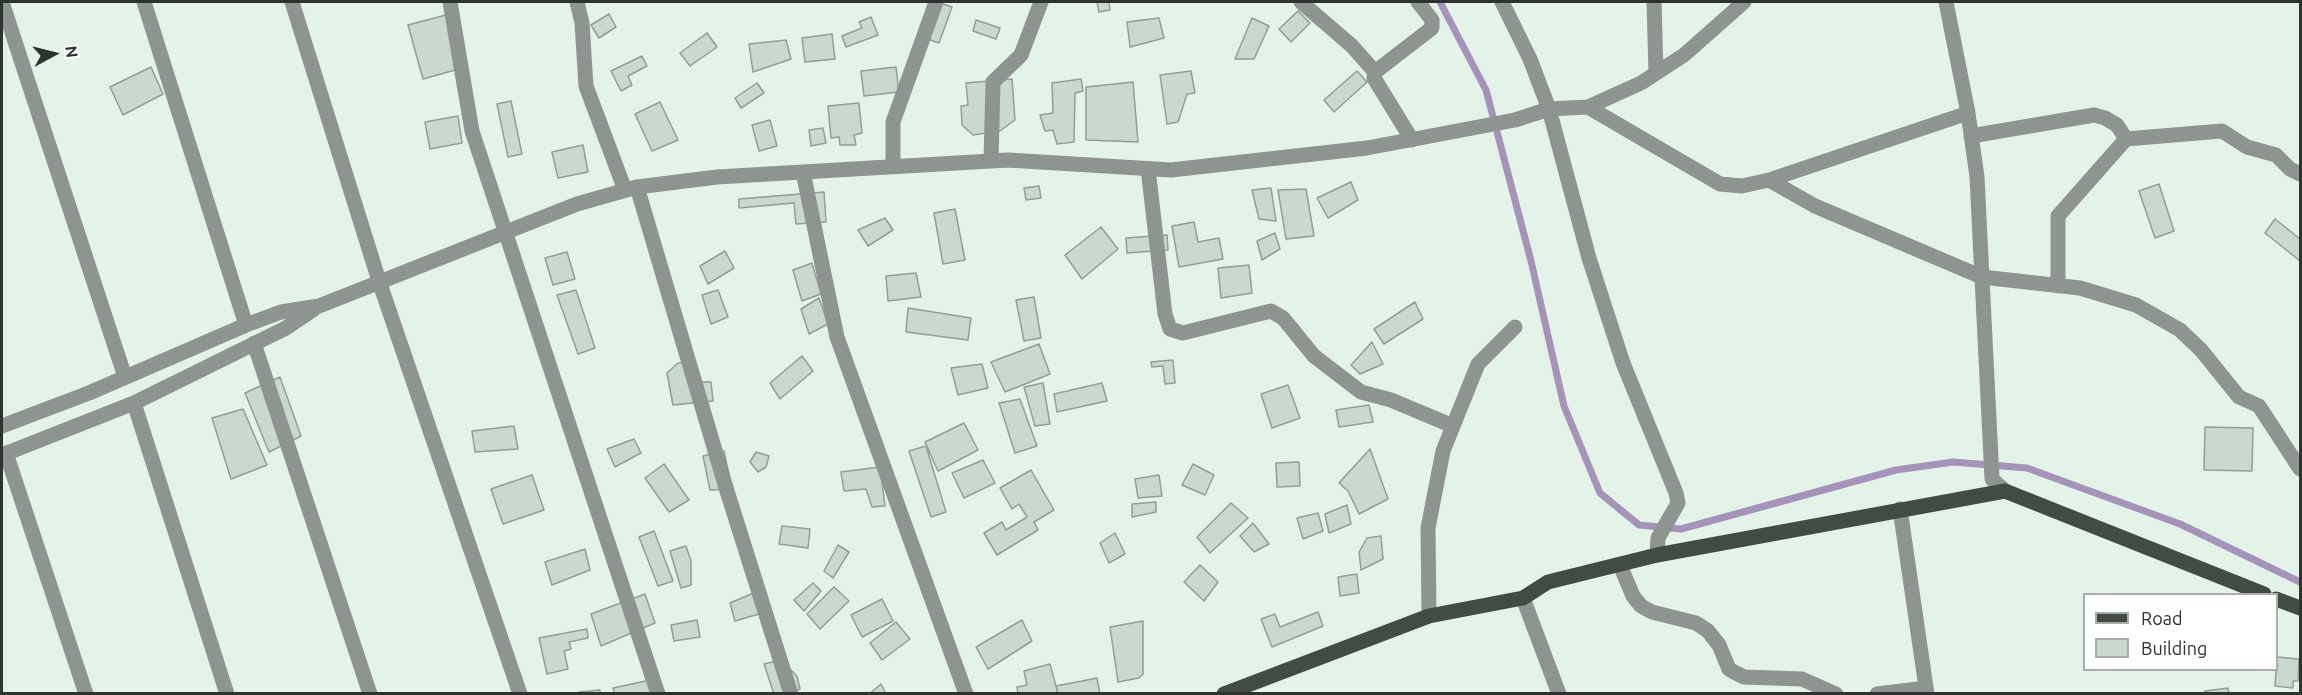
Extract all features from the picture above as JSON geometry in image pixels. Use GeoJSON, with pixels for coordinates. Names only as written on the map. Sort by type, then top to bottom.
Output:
{"type":"FeatureCollection","features":[{"type":"Feature","properties":{"kind":"main road"},"geometry":{"type":"LineString","coordinates":[[1224,693],[1429,616],[1522,598],[1548,582],[1657,555],[1900,509],[1928,507],[2005,491],[2261,593]]}},
{"type":"Feature","properties":{"kind":"main road"},"geometry":{"type":"LineString","coordinates":[[2278,599],[2301,608]]}},
{"type":"Feature","properties":{"kind":"street"},"geometry":{"type":"LineString","coordinates":[[2,2],[125,377]]}},
{"type":"Feature","properties":{"kind":"street"},"geometry":{"type":"LineString","coordinates":[[144,2],[246,325]]}},
{"type":"Feature","properties":{"kind":"street"},"geometry":{"type":"LineString","coordinates":[[292,2],[379,282],[520,693]]}},
{"type":"Feature","properties":{"kind":"street"},"geometry":{"type":"LineString","coordinates":[[450,2],[472,131],[658,693]]}},
{"type":"Feature","properties":{"kind":"street"},"geometry":{"type":"LineString","coordinates":[[577,2],[582,23],[586,87],[631,189],[791,693]]}},
{"type":"Feature","properties":{"kind":"street"},"geometry":{"type":"LineString","coordinates":[[893,166],[893,122],[936,2]]}},
{"type":"Feature","properties":{"kind":"street"},"geometry":{"type":"LineString","coordinates":[[991,160],[993,82],[1021,56],[1041,2]]}},
{"type":"Feature","properties":{"kind":"street"},"geometry":{"type":"LineString","coordinates":[[1301,2],[1352,46],[1375,72]]}},
{"type":"Feature","properties":{"kind":"street"},"geometry":{"type":"LineString","coordinates":[[1412,140],[1374,78],[1375,72],[1432,28],[1432,20],[1418,2]]}},
{"type":"Feature","properties":{"kind":"street"},"geometry":{"type":"LineString","coordinates":[[1503,2],[1530,58],[1549,109],[1589,258],[1619,353],[1678,503],[1658,537],[1657,555]]}},
{"type":"Feature","properties":{"kind":"street"},"geometry":{"type":"LineString","coordinates":[[1654,2],[1656,73]]}},
{"type":"Feature","properties":{"kind":"street"},"geometry":{"type":"LineString","coordinates":[[86,693],[4,454],[134,402],[286,328],[319,306],[577,204],[631,189],[717,177],[991,160],[1171,171],[1263,162],[1412,140],[1515,120],[1549,109],[1588,107],[1656,73],[1684,55],[1744,2]]}},
{"type":"Feature","properties":{"kind":"street"},"geometry":{"type":"LineString","coordinates":[[1946,2],[1968,113],[1977,177],[1992,479],[2005,491]]}},
{"type":"Feature","properties":{"kind":"street"},"geometry":{"type":"LineString","coordinates":[[1588,107],[1720,184],[1742,186],[1769,180],[1968,113]]}},
{"type":"Feature","properties":{"kind":"street"},"geometry":{"type":"LineString","coordinates":[[1971,136],[2094,115],[2117,125],[2126,139]]}},
{"type":"Feature","properties":{"kind":"street"},"geometry":{"type":"LineString","coordinates":[[2058,286],[2058,216],[2126,139],[2222,130],[2247,147],[2277,155],[2290,169],[2301,174]]}},
{"type":"Feature","properties":{"kind":"street"},"geometry":{"type":"LineString","coordinates":[[1148,169],[1165,314],[1170,329],[1183,333],[1271,311],[1282,318],[1314,356],[1361,392],[1391,400],[1453,426]]}},
{"type":"Feature","properties":{"kind":"street"},"geometry":{"type":"LineString","coordinates":[[803,172],[837,337],[966,693]]}},
{"type":"Feature","properties":{"kind":"street"},"geometry":{"type":"LineString","coordinates":[[1769,180],[1815,206],[1982,278],[2080,288],[2136,305],[2180,330],[2201,350],[2239,397],[2259,406],[2301,469]]}},
{"type":"Feature","properties":{"kind":"street"},"geometry":{"type":"LineString","coordinates":[[2,426],[246,325],[281,312],[319,306]]}},
{"type":"Feature","properties":{"kind":"street"},"geometry":{"type":"LineString","coordinates":[[1429,616],[1428,528],[1443,451],[1478,364],[1515,327]]}},
{"type":"Feature","properties":{"kind":"street"},"geometry":{"type":"LineString","coordinates":[[254,344],[370,693]]}},
{"type":"Feature","properties":{"kind":"street"},"geometry":{"type":"LineString","coordinates":[[134,402],[226,693]]}},
{"type":"Feature","properties":{"kind":"street"},"geometry":{"type":"LineString","coordinates":[[1877,693],[1927,691],[1900,509]]}},
{"type":"Feature","properties":{"kind":"street"},"geometry":{"type":"LineString","coordinates":[[1620,565],[1633,596],[1641,606],[1652,612],[1696,623],[1708,631],[1719,645],[1729,669],[1734,672],[1744,677],[1802,679],[1836,693]]}},
{"type":"Feature","properties":{"kind":"street"},"geometry":{"type":"LineString","coordinates":[[1522,598],[1559,693]]}},
{"type":"Feature","properties":{"kind":"building"},"geometry":{"type":"Polygon","coordinates":[[[937,2],[952,7],[939,43],[919,36],[937,2]]]}},
{"type":"Feature","properties":{"kind":"building"},"geometry":{"type":"Polygon","coordinates":[[[1097,2],[1109,2],[1110,10],[1099,12],[1097,2]]]}},
{"type":"Feature","properties":{"kind":"building"},"geometry":{"type":"Polygon","coordinates":[[[1298,11],[1310,23],[1291,42],[1279,29],[1298,11]]]}},
{"type":"Feature","properties":{"kind":"building"},"geometry":{"type":"Polygon","coordinates":[[[609,14],[616,27],[599,38],[591,25],[609,14]]]}},
{"type":"Feature","properties":{"kind":"building"},"geometry":{"type":"Polygon","coordinates":[[[446,15],[459,69],[423,79],[408,25],[446,15]]]}},
{"type":"Feature","properties":{"kind":"building"},"geometry":{"type":"Polygon","coordinates":[[[871,17],[878,35],[846,47],[842,36],[862,28],[859,22],[871,17]]]}},
{"type":"Feature","properties":{"kind":"building"},"geometry":{"type":"Polygon","coordinates":[[[1159,18],[1164,38],[1130,47],[1127,22],[1159,18]]]}},
{"type":"Feature","properties":{"kind":"building"},"geometry":{"type":"Polygon","coordinates":[[[1252,18],[1269,26],[1254,59],[1235,59],[1252,18]]]}},
{"type":"Feature","properties":{"kind":"building"},"geometry":{"type":"Polygon","coordinates":[[[976,20],[1000,28],[996,39],[973,31],[976,20]]]}},
{"type":"Feature","properties":{"kind":"building"},"geometry":{"type":"Polygon","coordinates":[[[707,33],[717,47],[690,66],[680,53],[707,33]]]}},
{"type":"Feature","properties":{"kind":"building"},"geometry":{"type":"Polygon","coordinates":[[[832,34],[835,59],[805,62],[802,38],[832,34]]]}},
{"type":"Feature","properties":{"kind":"building"},"geometry":{"type":"Polygon","coordinates":[[[786,40],[791,59],[753,72],[749,44],[786,40]]]}},
{"type":"Feature","properties":{"kind":"building"},"geometry":{"type":"Polygon","coordinates":[[[642,56],[647,66],[628,76],[632,85],[621,91],[611,71],[642,56]]]}},
{"type":"Feature","properties":{"kind":"building"},"geometry":{"type":"Polygon","coordinates":[[[151,67],[163,94],[123,115],[110,87],[151,67]]]}},
{"type":"Feature","properties":{"kind":"building"},"geometry":{"type":"Polygon","coordinates":[[[896,67],[899,92],[864,96],[861,71],[896,67]]]}},
{"type":"Feature","properties":{"kind":"building"},"geometry":{"type":"Polygon","coordinates":[[[1191,71],[1195,93],[1187,94],[1178,122],[1167,124],[1160,75],[1191,71]]]}},
{"type":"Feature","properties":{"kind":"building"},"geometry":{"type":"Polygon","coordinates":[[[1357,71],[1367,82],[1334,112],[1324,100],[1357,71]]]}},
{"type":"Feature","properties":{"kind":"building"},"geometry":{"type":"Polygon","coordinates":[[[1012,79],[1015,120],[1000,131],[973,135],[962,125],[961,106],[968,105],[966,83],[1012,79]]]}},
{"type":"Feature","properties":{"kind":"building"},"geometry":{"type":"Polygon","coordinates":[[[1081,79],[1083,91],[1075,93],[1074,142],[1057,144],[1053,130],[1045,131],[1040,115],[1053,113],[1052,83],[1081,79]]]}},
{"type":"Feature","properties":{"kind":"building"},"geometry":{"type":"Polygon","coordinates":[[[1133,82],[1138,142],[1086,140],[1086,87],[1133,82]]]}},
{"type":"Feature","properties":{"kind":"building"},"geometry":{"type":"Polygon","coordinates":[[[757,83],[764,93],[741,108],[735,98],[757,83]]]}},
{"type":"Feature","properties":{"kind":"building"},"geometry":{"type":"Polygon","coordinates":[[[511,101],[522,154],[508,157],[497,104],[511,101]]]}},
{"type":"Feature","properties":{"kind":"building"},"geometry":{"type":"Polygon","coordinates":[[[660,102],[678,140],[652,151],[635,114],[660,102]]]}},
{"type":"Feature","properties":{"kind":"building"},"geometry":{"type":"Polygon","coordinates":[[[859,103],[862,133],[854,135],[856,145],[840,145],[839,137],[831,138],[828,106],[859,103]]]}},
{"type":"Feature","properties":{"kind":"building"},"geometry":{"type":"Polygon","coordinates":[[[458,116],[462,143],[430,149],[425,122],[458,116]]]}},
{"type":"Feature","properties":{"kind":"building"},"geometry":{"type":"Polygon","coordinates":[[[770,120],[777,146],[759,151],[752,125],[770,120]]]}},
{"type":"Feature","properties":{"kind":"building"},"geometry":{"type":"Polygon","coordinates":[[[823,128],[826,143],[811,146],[809,130],[823,128]]]}},
{"type":"Feature","properties":{"kind":"building"},"geometry":{"type":"Polygon","coordinates":[[[583,145],[588,172],[558,178],[552,152],[583,145]]]}},
{"type":"Feature","properties":{"kind":"building"},"geometry":{"type":"Polygon","coordinates":[[[1351,182],[1358,200],[1328,218],[1317,198],[1351,182]]]}},
{"type":"Feature","properties":{"kind":"building"},"geometry":{"type":"Polygon","coordinates":[[[2159,184],[2174,231],[2155,238],[2139,191],[2159,184]]]}},
{"type":"Feature","properties":{"kind":"building"},"geometry":{"type":"Polygon","coordinates":[[[1039,186],[1041,198],[1026,200],[1024,188],[1039,186]]]}},
{"type":"Feature","properties":{"kind":"building"},"geometry":{"type":"Polygon","coordinates":[[[1271,188],[1276,221],[1259,219],[1252,190],[1271,188]]]}},
{"type":"Feature","properties":{"kind":"building"},"geometry":{"type":"Polygon","coordinates":[[[1306,189],[1314,236],[1286,239],[1278,190],[1306,189]]]}},
{"type":"Feature","properties":{"kind":"building"},"geometry":{"type":"Polygon","coordinates":[[[824,192],[826,222],[796,224],[794,203],[739,208],[739,199],[824,192]]]}},
{"type":"Feature","properties":{"kind":"building"},"geometry":{"type":"Polygon","coordinates":[[[955,209],[965,260],[943,264],[934,213],[955,209]]]}},
{"type":"Feature","properties":{"kind":"building"},"geometry":{"type":"Polygon","coordinates":[[[885,218],[893,230],[868,246],[858,230],[885,218]]]}},
{"type":"Feature","properties":{"kind":"building"},"geometry":{"type":"Polygon","coordinates":[[[2275,219],[2300,239],[2300,261],[2265,233],[2275,219]]]}},
{"type":"Feature","properties":{"kind":"building"},"geometry":{"type":"Polygon","coordinates":[[[1194,222],[1198,242],[1219,238],[1223,259],[1179,267],[1172,226],[1194,222]]]}},
{"type":"Feature","properties":{"kind":"building"},"geometry":{"type":"Polygon","coordinates":[[[1101,227],[1118,249],[1082,279],[1065,255],[1101,227]]]}},
{"type":"Feature","properties":{"kind":"building"},"geometry":{"type":"Polygon","coordinates":[[[1275,233],[1280,249],[1262,260],[1257,241],[1275,233]]]}},
{"type":"Feature","properties":{"kind":"building"},"geometry":{"type":"Polygon","coordinates":[[[1167,235],[1168,250],[1127,253],[1126,238],[1167,235]]]}},
{"type":"Feature","properties":{"kind":"building"},"geometry":{"type":"Polygon","coordinates":[[[725,251],[734,268],[708,284],[700,266],[725,251]]]}},
{"type":"Feature","properties":{"kind":"building"},"geometry":{"type":"Polygon","coordinates":[[[567,252],[575,279],[553,285],[545,258],[567,252]]]}},
{"type":"Feature","properties":{"kind":"building"},"geometry":{"type":"Polygon","coordinates":[[[812,263],[821,294],[802,301],[793,270],[812,263]]]}},
{"type":"Feature","properties":{"kind":"building"},"geometry":{"type":"Polygon","coordinates":[[[1249,265],[1252,293],[1221,298],[1218,268],[1249,265]]]}},
{"type":"Feature","properties":{"kind":"building"},"geometry":{"type":"Polygon","coordinates":[[[916,273],[921,297],[888,301],[886,276],[916,273]]]}},
{"type":"Feature","properties":{"kind":"building"},"geometry":{"type":"Polygon","coordinates":[[[576,290],[595,348],[578,354],[557,295],[576,290]]]}},
{"type":"Feature","properties":{"kind":"building"},"geometry":{"type":"Polygon","coordinates":[[[718,290],[728,317],[711,324],[702,295],[718,290]]]}},
{"type":"Feature","properties":{"kind":"building"},"geometry":{"type":"Polygon","coordinates":[[[1034,297],[1041,338],[1024,341],[1016,300],[1034,297]]]}},
{"type":"Feature","properties":{"kind":"building"},"geometry":{"type":"Polygon","coordinates":[[[819,298],[828,324],[809,334],[801,309],[819,298]]]}},
{"type":"Feature","properties":{"kind":"building"},"geometry":{"type":"Polygon","coordinates":[[[1415,302],[1423,319],[1384,344],[1374,329],[1415,302]]]}},
{"type":"Feature","properties":{"kind":"building"},"geometry":{"type":"Polygon","coordinates":[[[908,308],[971,318],[968,340],[906,332],[908,308]]]}},
{"type":"Feature","properties":{"kind":"building"},"geometry":{"type":"Polygon","coordinates":[[[1372,342],[1383,364],[1360,374],[1351,365],[1372,342]]]}},
{"type":"Feature","properties":{"kind":"building"},"geometry":{"type":"Polygon","coordinates":[[[1039,344],[1050,374],[1005,392],[991,362],[1039,344]]]}},
{"type":"Feature","properties":{"kind":"building"},"geometry":{"type":"Polygon","coordinates":[[[802,356],[813,371],[780,399],[770,383],[802,356]]]}},
{"type":"Feature","properties":{"kind":"building"},"geometry":{"type":"Polygon","coordinates":[[[1173,360],[1175,383],[1165,384],[1163,366],[1152,367],[1151,362],[1173,360]]]}},
{"type":"Feature","properties":{"kind":"building"},"geometry":{"type":"Polygon","coordinates":[[[678,363],[693,363],[699,382],[711,382],[713,401],[673,405],[667,373],[678,363]]]}},
{"type":"Feature","properties":{"kind":"building"},"geometry":{"type":"Polygon","coordinates":[[[982,364],[988,388],[958,395],[951,368],[982,364]]]}},
{"type":"Feature","properties":{"kind":"building"},"geometry":{"type":"Polygon","coordinates":[[[280,377],[301,436],[269,452],[245,393],[280,377]]]}},
{"type":"Feature","properties":{"kind":"building"},"geometry":{"type":"Polygon","coordinates":[[[1043,383],[1050,424],[1035,426],[1024,387],[1043,383]]]}},
{"type":"Feature","properties":{"kind":"building"},"geometry":{"type":"Polygon","coordinates":[[[1102,383],[1107,401],[1057,412],[1054,394],[1102,383]]]}},
{"type":"Feature","properties":{"kind":"building"},"geometry":{"type":"Polygon","coordinates":[[[1288,385],[1300,418],[1272,428],[1261,394],[1288,385]]]}},
{"type":"Feature","properties":{"kind":"building"},"geometry":{"type":"Polygon","coordinates":[[[1020,399],[1037,446],[1015,453],[999,403],[1020,399]]]}},
{"type":"Feature","properties":{"kind":"building"},"geometry":{"type":"Polygon","coordinates":[[[1369,405],[1373,422],[1339,427],[1336,410],[1369,405]]]}},
{"type":"Feature","properties":{"kind":"building"},"geometry":{"type":"Polygon","coordinates":[[[243,409],[267,465],[231,479],[212,418],[243,409]]]}},
{"type":"Feature","properties":{"kind":"building"},"geometry":{"type":"Polygon","coordinates":[[[964,423],[978,450],[938,471],[925,442],[964,423]]]}},
{"type":"Feature","properties":{"kind":"building"},"geometry":{"type":"Polygon","coordinates":[[[514,426],[518,449],[475,452],[472,431],[514,426]]]}},
{"type":"Feature","properties":{"kind":"building"},"geometry":{"type":"Polygon","coordinates":[[[2205,427],[2253,428],[2252,471],[2204,470],[2205,427]]]}},
{"type":"Feature","properties":{"kind":"building"},"geometry":{"type":"Polygon","coordinates":[[[634,439],[641,453],[615,467],[607,449],[634,439]]]}},
{"type":"Feature","properties":{"kind":"building"},"geometry":{"type":"Polygon","coordinates":[[[926,446],[946,512],[931,517],[909,451],[926,446]]]}},
{"type":"Feature","properties":{"kind":"building"},"geometry":{"type":"Polygon","coordinates":[[[1370,449],[1388,499],[1359,514],[1348,491],[1339,483],[1370,449]]]}},
{"type":"Feature","properties":{"kind":"building"},"geometry":{"type":"Polygon","coordinates":[[[724,451],[732,489],[710,490],[703,456],[724,451]]]}},
{"type":"Feature","properties":{"kind":"building"},"geometry":{"type":"Polygon","coordinates":[[[756,452],[769,456],[766,467],[758,472],[750,462],[756,452]]]}},
{"type":"Feature","properties":{"kind":"building"},"geometry":{"type":"Polygon","coordinates":[[[983,460],[995,483],[964,498],[952,473],[983,460]]]}},
{"type":"Feature","properties":{"kind":"building"},"geometry":{"type":"Polygon","coordinates":[[[1299,462],[1300,486],[1277,487],[1276,463],[1299,462]]]}},
{"type":"Feature","properties":{"kind":"building"},"geometry":{"type":"Polygon","coordinates":[[[664,464],[689,500],[669,512],[645,478],[664,464]]]}},
{"type":"Feature","properties":{"kind":"building"},"geometry":{"type":"Polygon","coordinates":[[[1193,464],[1214,475],[1205,495],[1182,485],[1193,464]]]}},
{"type":"Feature","properties":{"kind":"building"},"geometry":{"type":"Polygon","coordinates":[[[880,467],[885,506],[872,507],[866,489],[844,491],[841,472],[880,467]]]}},
{"type":"Feature","properties":{"kind":"building"},"geometry":{"type":"Polygon","coordinates":[[[1031,470],[1054,510],[1034,522],[1038,530],[997,555],[984,533],[1002,522],[1006,530],[1027,517],[1019,504],[1012,509],[1000,488],[1031,470]]]}},
{"type":"Feature","properties":{"kind":"building"},"geometry":{"type":"Polygon","coordinates":[[[532,475],[544,510],[503,524],[491,489],[532,475]]]}},
{"type":"Feature","properties":{"kind":"building"},"geometry":{"type":"Polygon","coordinates":[[[1159,475],[1162,496],[1138,498],[1135,479],[1159,475]]]}},
{"type":"Feature","properties":{"kind":"building"},"geometry":{"type":"Polygon","coordinates":[[[1156,502],[1156,512],[1132,517],[1132,504],[1156,502]]]}},
{"type":"Feature","properties":{"kind":"building"},"geometry":{"type":"Polygon","coordinates":[[[1231,503],[1248,518],[1210,553],[1197,537],[1231,503]]]}},
{"type":"Feature","properties":{"kind":"building"},"geometry":{"type":"Polygon","coordinates":[[[1347,505],[1351,524],[1329,533],[1325,514],[1347,505]]]}},
{"type":"Feature","properties":{"kind":"building"},"geometry":{"type":"Polygon","coordinates":[[[1318,513],[1323,531],[1303,539],[1297,518],[1318,513]]]}},
{"type":"Feature","properties":{"kind":"building"},"geometry":{"type":"Polygon","coordinates":[[[1253,523],[1269,544],[1254,552],[1240,536],[1253,523]]]}},
{"type":"Feature","properties":{"kind":"building"},"geometry":{"type":"Polygon","coordinates":[[[782,526],[810,529],[808,548],[779,544],[782,526]]]}},
{"type":"Feature","properties":{"kind":"building"},"geometry":{"type":"Polygon","coordinates":[[[654,531],[673,581],[658,586],[639,537],[654,531]]]}},
{"type":"Feature","properties":{"kind":"building"},"geometry":{"type":"Polygon","coordinates":[[[1115,533],[1125,554],[1109,563],[1100,543],[1115,533]]]}},
{"type":"Feature","properties":{"kind":"building"},"geometry":{"type":"Polygon","coordinates":[[[1381,536],[1383,559],[1361,570],[1359,552],[1367,538],[1381,536]]]}},
{"type":"Feature","properties":{"kind":"building"},"geometry":{"type":"Polygon","coordinates":[[[838,545],[849,552],[833,578],[824,571],[838,545]]]}},
{"type":"Feature","properties":{"kind":"building"},"geometry":{"type":"Polygon","coordinates":[[[686,546],[691,561],[691,585],[681,588],[670,551],[686,546]]]}},
{"type":"Feature","properties":{"kind":"building"},"geometry":{"type":"Polygon","coordinates":[[[585,549],[590,570],[552,585],[545,562],[585,549]]]}},
{"type":"Feature","properties":{"kind":"building"},"geometry":{"type":"Polygon","coordinates":[[[1200,565],[1218,582],[1204,601],[1184,582],[1200,565]]]}},
{"type":"Feature","properties":{"kind":"building"},"geometry":{"type":"Polygon","coordinates":[[[1357,574],[1359,593],[1340,596],[1338,577],[1357,574]]]}},
{"type":"Feature","properties":{"kind":"building"},"geometry":{"type":"Polygon","coordinates":[[[813,583],[821,591],[804,611],[794,600],[813,583]]]}},
{"type":"Feature","properties":{"kind":"building"},"geometry":{"type":"Polygon","coordinates":[[[834,587],[849,601],[820,629],[807,614],[834,587]]]}},
{"type":"Feature","properties":{"kind":"building"},"geometry":{"type":"Polygon","coordinates":[[[758,591],[766,612],[735,621],[730,603],[758,591]]]}},
{"type":"Feature","properties":{"kind":"building"},"geometry":{"type":"Polygon","coordinates":[[[645,594],[655,623],[601,646],[591,614],[645,594]]]}},
{"type":"Feature","properties":{"kind":"building"},"geometry":{"type":"Polygon","coordinates":[[[882,599],[893,621],[862,637],[851,615],[882,599]]]}},
{"type":"Feature","properties":{"kind":"building"},"geometry":{"type":"Polygon","coordinates":[[[1318,612],[1323,626],[1272,647],[1261,619],[1275,614],[1280,627],[1318,612]]]}},
{"type":"Feature","properties":{"kind":"building"},"geometry":{"type":"Polygon","coordinates":[[[697,620],[700,637],[674,641],[671,625],[697,620]]]}},
{"type":"Feature","properties":{"kind":"building"},"geometry":{"type":"Polygon","coordinates":[[[1022,620],[1032,641],[988,669],[976,647],[1022,620]]]}},
{"type":"Feature","properties":{"kind":"building"},"geometry":{"type":"Polygon","coordinates":[[[1143,621],[1143,674],[1139,678],[1118,682],[1110,627],[1143,621]]]}},
{"type":"Feature","properties":{"kind":"building"},"geometry":{"type":"Polygon","coordinates":[[[896,622],[910,639],[882,660],[870,643],[896,622]]]}},
{"type":"Feature","properties":{"kind":"building"},"geometry":{"type":"Polygon","coordinates":[[[587,629],[588,638],[569,642],[571,649],[564,651],[568,669],[547,674],[539,638],[587,629]]]}},
{"type":"Feature","properties":{"kind":"building"},"geometry":{"type":"Polygon","coordinates":[[[2278,657],[2299,659],[2298,681],[2293,681],[2293,688],[2275,686],[2278,657]]]}},
{"type":"Feature","properties":{"kind":"building"},"geometry":{"type":"Polygon","coordinates":[[[781,660],[797,676],[800,689],[788,694],[774,694],[764,664],[781,660]]]}},
{"type":"Feature","properties":{"kind":"building"},"geometry":{"type":"Polygon","coordinates":[[[1050,664],[1058,694],[1018,694],[1017,687],[1027,685],[1024,671],[1050,664]]]}},
{"type":"Feature","properties":{"kind":"building"},"geometry":{"type":"Polygon","coordinates":[[[1097,678],[1100,694],[1058,694],[1056,686],[1097,678]]]}},
{"type":"Feature","properties":{"kind":"building"},"geometry":{"type":"Polygon","coordinates":[[[655,679],[658,694],[615,694],[613,688],[655,679]]]}},
{"type":"Feature","properties":{"kind":"building"},"geometry":{"type":"Polygon","coordinates":[[[881,684],[886,694],[869,694],[881,684]]]}},
{"type":"Feature","properties":{"kind":"building"},"geometry":{"type":"Polygon","coordinates":[[[2228,688],[2229,694],[2205,694],[2205,691],[2228,688]]]}},
{"type":"Feature","properties":{"kind":"building"},"geometry":{"type":"Polygon","coordinates":[[[600,690],[600,694],[579,694],[579,692],[600,690]]]}},
{"type":"Feature","properties":{"kind":"waterway"},"geometry":{"type":"LineString","coordinates":[[1440,2],[1486,90],[1531,261],[1564,406],[1600,493],[1639,525],[1681,529],[1896,470],[1953,462],[2027,468],[2180,524],[2300,582]]}}]}
